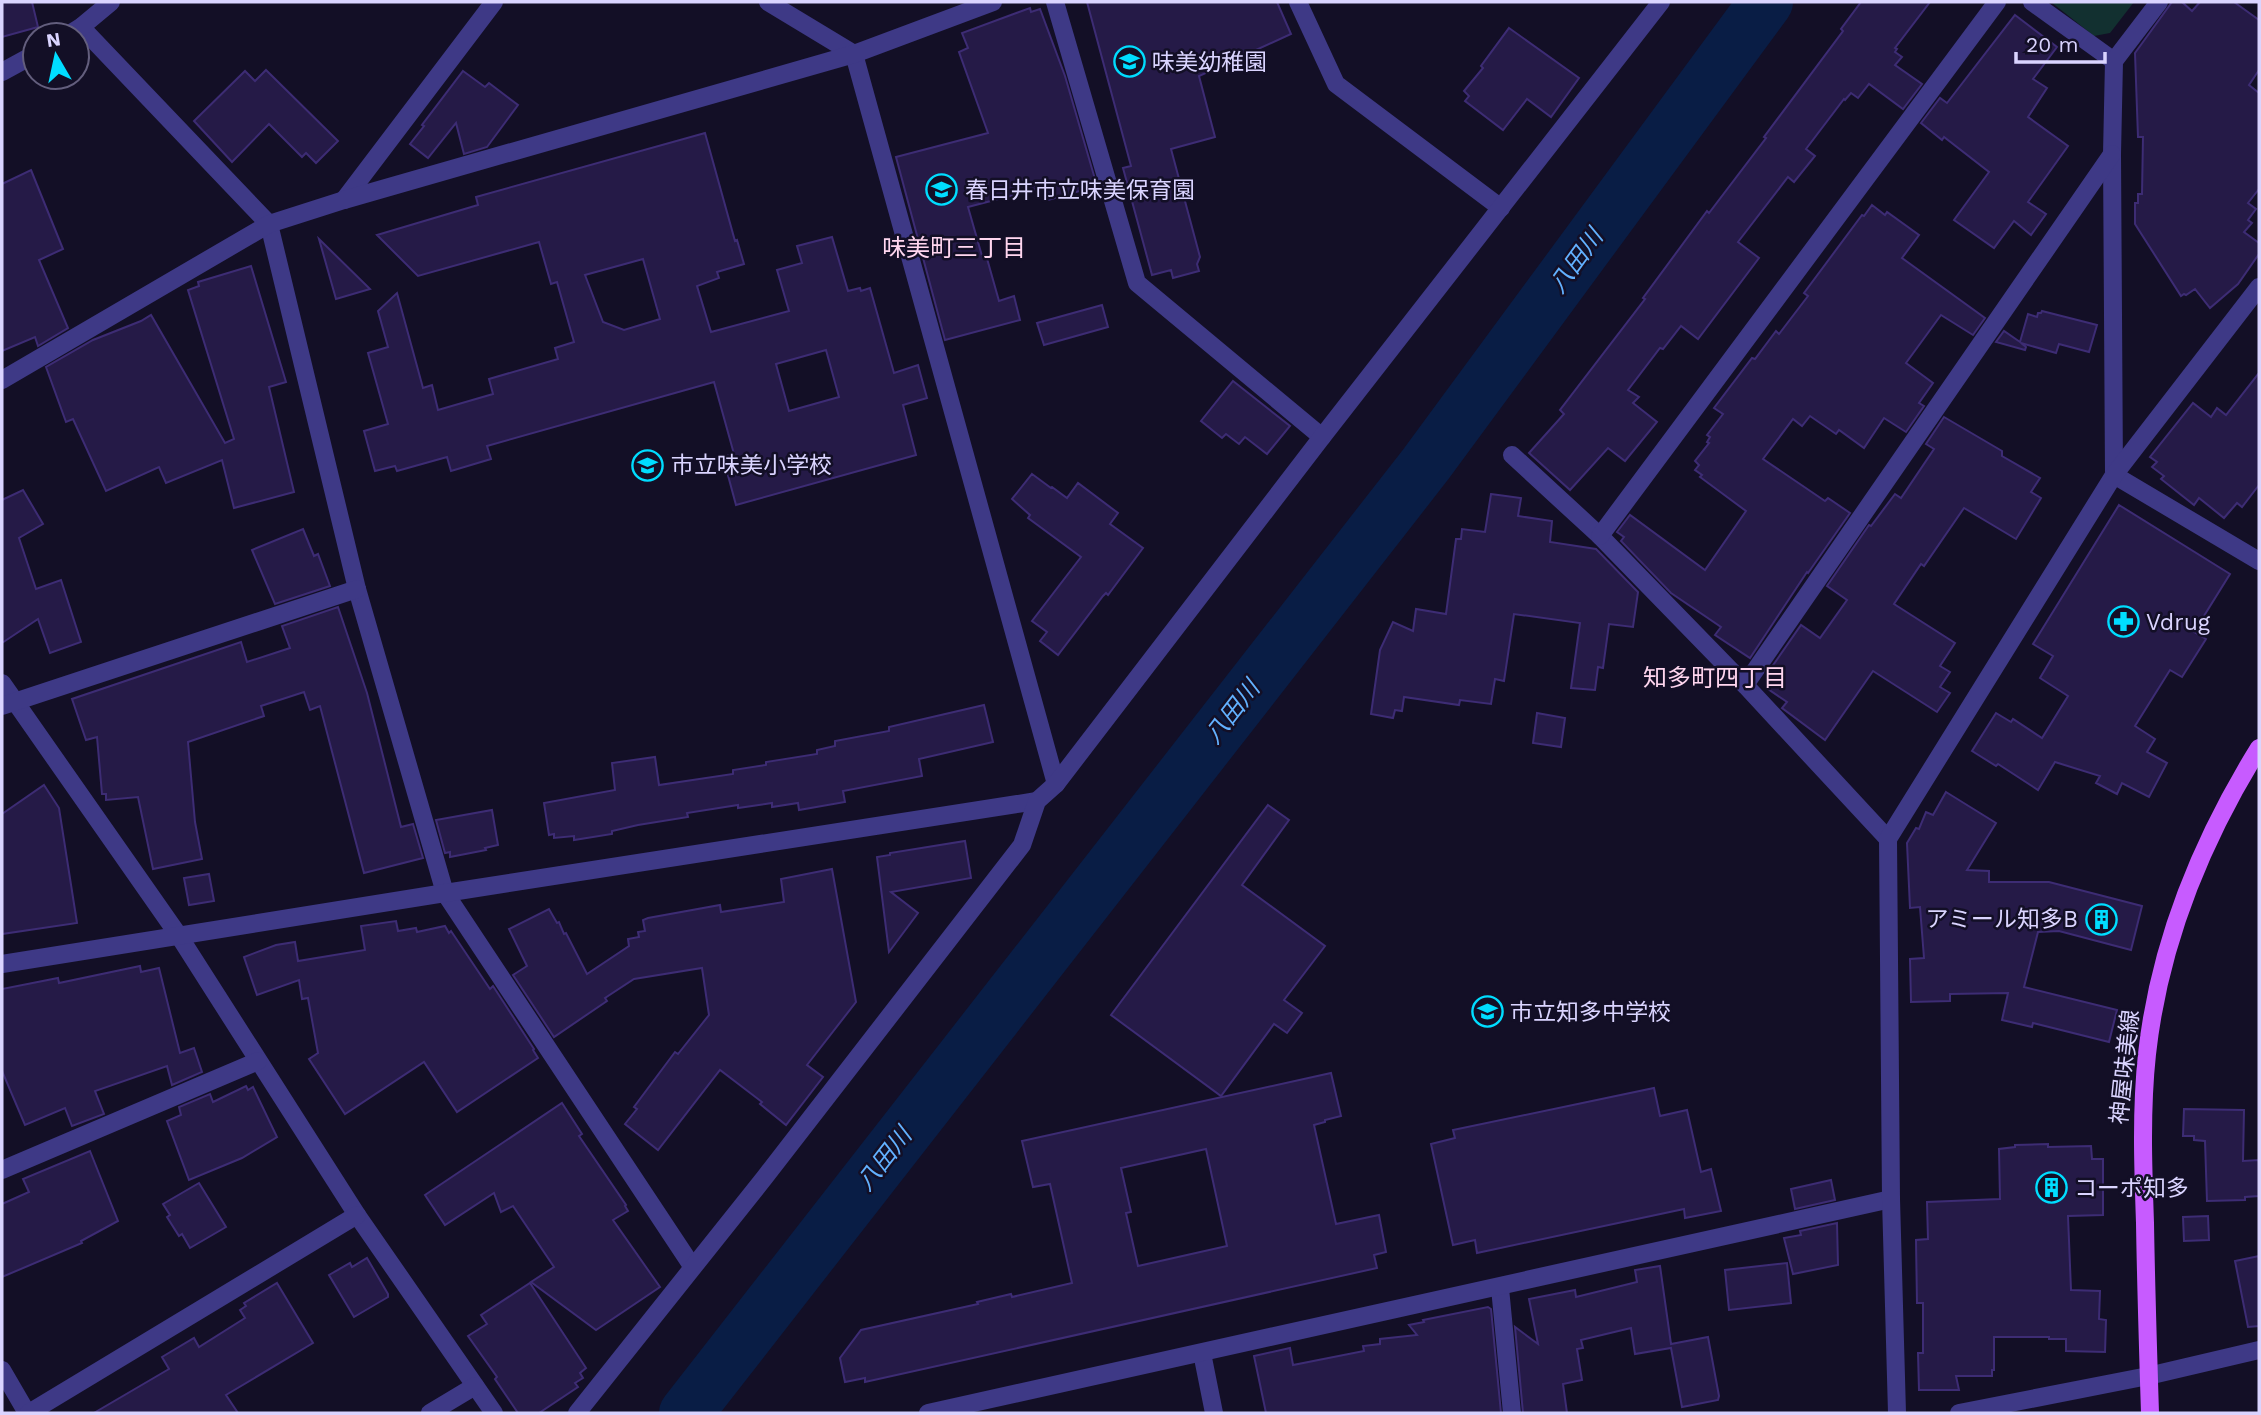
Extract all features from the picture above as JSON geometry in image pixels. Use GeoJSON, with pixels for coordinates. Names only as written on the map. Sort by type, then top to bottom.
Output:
{"type":"FeatureCollection","features":[{"type":"Feature","properties":{"kind":"main road","name":"神屋味美線"},"geometry":{"type":"LineString","coordinates":[[2150,1413],[2142,1116],[2150,1038],[2159,984],[2183,904],[2216,824],[2259,748]]}},
{"type":"Feature","properties":{"kind":"street"},"geometry":{"type":"LineString","coordinates":[[87,21],[111,2]]}},
{"type":"Feature","properties":{"kind":"street"},"geometry":{"type":"LineString","coordinates":[[344,200],[494,2]]}},
{"type":"Feature","properties":{"kind":"street"},"geometry":{"type":"LineString","coordinates":[[768,2],[854,54],[1056,784]]}},
{"type":"Feature","properties":{"kind":"street"},"geometry":{"type":"LineString","coordinates":[[2,380],[269,223],[854,54],[993,2]]}},
{"type":"Feature","properties":{"kind":"street"},"geometry":{"type":"LineString","coordinates":[[1055,2],[1137,283],[1322,437]]}},
{"type":"Feature","properties":{"kind":"street"},"geometry":{"type":"LineString","coordinates":[[1298,2],[1336,84],[1502,208]]}},
{"type":"Feature","properties":{"kind":"street"},"geometry":{"type":"LineString","coordinates":[[577,1413],[765,1177],[1023,845],[1037,801],[1056,784],[1661,2]]}},
{"type":"Feature","properties":{"kind":"street"},"geometry":{"type":"LineString","coordinates":[[1600,536],[1997,2]]}},
{"type":"Feature","properties":{"kind":"street"},"geometry":{"type":"LineString","coordinates":[[2032,2],[2114,61]]}},
{"type":"Feature","properties":{"kind":"street"},"geometry":{"type":"LineString","coordinates":[[2114,475],[2114,61],[2159,2]]}},
{"type":"Feature","properties":{"kind":"street"},"geometry":{"type":"LineString","coordinates":[[91,48],[269,223],[357,589],[445,892],[692,1266]]}},
{"type":"Feature","properties":{"kind":"street"},"geometry":{"type":"LineString","coordinates":[[2,72],[21,62]]}},
{"type":"Feature","properties":{"kind":"street"},"geometry":{"type":"LineString","coordinates":[[1745,685],[2112,154]]}},
{"type":"Feature","properties":{"kind":"street"},"geometry":{"type":"LineString","coordinates":[[1897,1413],[1888,839],[2114,475],[2259,287]]}},
{"type":"Feature","properties":{"kind":"street"},"geometry":{"type":"LineString","coordinates":[[1512,455],[1600,536],[1745,685],[1888,839]]}},
{"type":"Feature","properties":{"kind":"street"},"geometry":{"type":"LineString","coordinates":[[2114,475],[2259,561]]}},
{"type":"Feature","properties":{"kind":"street"},"geometry":{"type":"LineString","coordinates":[[8,704],[357,589]]}},
{"type":"Feature","properties":{"kind":"street"},"geometry":{"type":"LineString","coordinates":[[2,683],[8,704],[179,936],[357,1215],[494,1413]]}},
{"type":"Feature","properties":{"kind":"street"},"geometry":{"type":"LineString","coordinates":[[2,964],[445,892],[1037,801]]}},
{"type":"Feature","properties":{"kind":"street"},"geometry":{"type":"LineString","coordinates":[[2,1170],[258,1061]]}},
{"type":"Feature","properties":{"kind":"street"},"geometry":{"type":"LineString","coordinates":[[928,1413],[1892,1199]]}},
{"type":"Feature","properties":{"kind":"street"},"geometry":{"type":"LineString","coordinates":[[2,1370],[28,1413],[357,1215]]}},
{"type":"Feature","properties":{"kind":"street"},"geometry":{"type":"LineString","coordinates":[[1500,1287],[1512,1413]]}},
{"type":"Feature","properties":{"kind":"street"},"geometry":{"type":"LineString","coordinates":[[1959,1413],[2148,1376],[2259,1350]]}},
{"type":"Feature","properties":{"kind":"street"},"geometry":{"type":"LineString","coordinates":[[1202,1353],[1214,1413]]}},
{"type":"Feature","properties":{"kind":"street"},"geometry":{"type":"LineString","coordinates":[[430,1413],[475,1386]]}},
{"type":"Feature","properties":{"kind":"green space"},"geometry":{"type":"Polygon","coordinates":[[[2051,2],[2134,2],[2110,33],[2094,36],[2051,2]]]}},
{"type":"Feature","properties":{"kind":"building"},"geometry":{"type":"Polygon","coordinates":[[[2,2],[32,2],[37,21],[21,21],[21,32],[2,37],[2,2]]]}},
{"type":"Feature","properties":{"kind":"building"},"geometry":{"type":"Polygon","coordinates":[[[1087,2],[1277,2],[1291,34],[1199,76],[1215,137],[1171,149],[1200,257],[1197,264],[1199,271],[1173,278],[1171,270],[1152,275],[1123,168],[1131,166],[1087,2]]]}},
{"type":"Feature","properties":{"kind":"building"},"geometry":{"type":"Polygon","coordinates":[[[1861,2],[1930,2],[1895,48],[1895,52],[1902,57],[1895,65],[1922,84],[1903,109],[1869,84],[1858,98],[1851,93],[1844,99],[1806,149],[1815,156],[1794,182],[1788,177],[1738,242],[1759,258],[1698,339],[1681,326],[1663,349],[1660,348],[1628,390],[1639,397],[1633,403],[1657,422],[1625,461],[1608,448],[1570,490],[1529,453],[1564,414],[1560,410],[1645,299],[1643,298],[1707,211],[1709,213],[1766,138],[1764,137],[1843,31],[1841,29],[1861,2]]]}},
{"type":"Feature","properties":{"kind":"building"},"geometry":{"type":"Polygon","coordinates":[[[2172,2],[2182,2],[2192,11],[2200,2],[2234,2],[2259,20],[2259,70],[2249,85],[2259,93],[2259,189],[2248,203],[2256,209],[2248,220],[2252,223],[2244,232],[2259,243],[2259,254],[2238,284],[2210,308],[2195,289],[2181,296],[2135,224],[2135,203],[2138,203],[2138,194],[2142,194],[2143,137],[2138,137],[2135,53],[2172,2]]]}},
{"type":"Feature","properties":{"kind":"building"},"geometry":{"type":"Polygon","coordinates":[[[1030,8],[1031,12],[1040,9],[1065,76],[1097,186],[1048,200],[1044,187],[968,207],[999,301],[1014,296],[1020,320],[945,340],[896,157],[988,133],[959,52],[968,48],[962,33],[1030,8]]]}},
{"type":"Feature","properties":{"kind":"building"},"geometry":{"type":"Polygon","coordinates":[[[2015,15],[2057,47],[2033,79],[2047,88],[2028,117],[2068,146],[2028,202],[2046,214],[2031,235],[2014,221],[1994,248],[1954,220],[1989,172],[1921,123],[1940,98],[1947,103],[2015,15]]]}},
{"type":"Feature","properties":{"kind":"building"},"geometry":{"type":"Polygon","coordinates":[[[1509,28],[1579,78],[1551,117],[1527,99],[1503,130],[1465,101],[1469,96],[1464,91],[1509,28]]]}},
{"type":"Feature","properties":{"kind":"building"},"geometry":{"type":"Polygon","coordinates":[[[266,70],[338,141],[316,163],[306,153],[302,157],[269,124],[232,162],[194,121],[245,71],[255,81],[266,70]]]}},
{"type":"Feature","properties":{"kind":"building"},"geometry":{"type":"Polygon","coordinates":[[[463,71],[485,87],[489,83],[518,105],[487,147],[464,154],[456,123],[428,158],[410,144],[463,71]]]}},
{"type":"Feature","properties":{"kind":"building"},"geometry":{"type":"Polygon","coordinates":[[[705,133],[744,264],[717,272],[719,278],[697,286],[711,332],[789,311],[777,270],[802,263],[797,246],[832,237],[848,291],[870,288],[894,373],[918,365],[927,398],[903,405],[916,455],[736,505],[723,457],[734,454],[714,382],[487,446],[491,459],[451,471],[447,457],[397,471],[395,466],[375,471],[364,431],[388,424],[368,353],[388,347],[378,311],[397,293],[423,388],[432,385],[438,410],[493,394],[489,379],[558,359],[555,348],[574,342],[557,282],[551,284],[539,242],[418,276],[377,235],[478,205],[476,197],[705,133]],[[643,259],[585,275],[603,322],[624,330],[660,319],[643,259]],[[826,350],[776,364],[789,411],[839,397],[826,350]]]}},
{"type":"Feature","properties":{"kind":"building"},"geometry":{"type":"Polygon","coordinates":[[[31,170],[63,249],[39,260],[68,328],[38,346],[35,337],[2,351],[2,184],[31,170]]]}},
{"type":"Feature","properties":{"kind":"building"},"geometry":{"type":"Polygon","coordinates":[[[1872,205],[1885,215],[1887,212],[1919,235],[1902,258],[1985,318],[1973,335],[1941,315],[1906,363],[1933,383],[1919,403],[1924,406],[1906,432],[1884,418],[1864,448],[1839,430],[1836,434],[1810,416],[1802,426],[1793,419],[1763,459],[1825,501],[1828,498],[1850,513],[1750,658],[1715,635],[1721,627],[1671,593],[1621,541],[1624,537],[1617,532],[1630,515],[1705,570],[1746,511],[1700,477],[1702,475],[1695,470],[1699,465],[1695,461],[1709,443],[1707,442],[1710,437],[1707,435],[1723,414],[1714,408],[1752,358],[1755,359],[1776,331],[1779,334],[1808,296],[1804,293],[1872,205]]]}},
{"type":"Feature","properties":{"kind":"building"},"geometry":{"type":"Polygon","coordinates":[[[319,239],[370,289],[336,299],[319,239]]]}},
{"type":"Feature","properties":{"kind":"building"},"geometry":{"type":"Polygon","coordinates":[[[251,266],[286,382],[269,387],[294,492],[234,508],[222,460],[166,483],[159,467],[106,491],[73,419],[66,422],[46,367],[93,340],[151,315],[225,443],[234,439],[188,290],[199,286],[198,282],[251,266]]]}},
{"type":"Feature","properties":{"kind":"building"},"geometry":{"type":"Polygon","coordinates":[[[1102,305],[1108,327],[1044,345],[1037,323],[1102,305]]]}},
{"type":"Feature","properties":{"kind":"building"},"geometry":{"type":"Polygon","coordinates":[[[2042,311],[2097,325],[2089,352],[2059,344],[2056,353],[2021,343],[2026,347],[2025,350],[1996,342],[2004,331],[2020,342],[2028,314],[2037,317],[2042,311]]]}},
{"type":"Feature","properties":{"kind":"building"},"geometry":{"type":"Polygon","coordinates":[[[2259,373],[2259,485],[2242,507],[2237,503],[2224,518],[2199,498],[2194,505],[2161,479],[2164,476],[2152,467],[2157,462],[2150,457],[2193,403],[2211,417],[2217,408],[2226,415],[2259,373]]]}},
{"type":"Feature","properties":{"kind":"building"},"geometry":{"type":"Polygon","coordinates":[[[1233,381],[1290,426],[1267,454],[1245,437],[1239,444],[1226,434],[1222,438],[1201,421],[1233,381]]]}},
{"type":"Feature","properties":{"kind":"building"},"geometry":{"type":"Polygon","coordinates":[[[1944,417],[2002,451],[2002,456],[2040,478],[2031,492],[2041,498],[2016,539],[1964,508],[1894,604],[1955,643],[1940,666],[1950,672],[1940,687],[1950,693],[1937,712],[1873,671],[1825,740],[1782,708],[1787,702],[1768,689],[1778,677],[1769,671],[1801,625],[1820,638],[1847,600],[1827,586],[1869,525],[1871,526],[1895,494],[1901,498],[1934,449],[1926,444],[1944,417]]]}},
{"type":"Feature","properties":{"kind":"building"},"geometry":{"type":"Polygon","coordinates":[[[1032,474],[1067,498],[1078,483],[1118,513],[1110,524],[1143,548],[1058,655],[1040,641],[1047,632],[1032,621],[1081,557],[1028,518],[1030,515],[1012,499],[1032,474]]]}},
{"type":"Feature","properties":{"kind":"building"},"geometry":{"type":"Polygon","coordinates":[[[23,490],[43,524],[19,538],[36,589],[61,580],[81,642],[50,653],[38,619],[2,643],[2,500],[23,490]]]}},
{"type":"Feature","properties":{"kind":"building"},"geometry":{"type":"Polygon","coordinates":[[[1491,494],[1521,498],[1518,516],[1552,521],[1550,542],[1596,549],[1638,592],[1633,627],[1609,624],[1603,668],[1598,667],[1595,690],[1571,688],[1580,623],[1514,614],[1504,681],[1495,679],[1491,704],[1460,700],[1459,705],[1404,697],[1402,711],[1395,710],[1393,718],[1371,714],[1380,650],[1393,622],[1413,631],[1416,609],[1446,614],[1456,539],[1461,539],[1462,529],[1485,532],[1491,494]]]}},
{"type":"Feature","properties":{"kind":"building"},"geometry":{"type":"Polygon","coordinates":[[[2119,505],[2230,574],[2194,632],[2206,639],[2182,677],[2170,670],[2135,726],[2155,739],[2147,752],[2167,763],[2149,797],[2122,783],[2117,794],[2096,783],[2100,776],[2055,762],[2038,790],[1972,751],[1996,713],[2011,722],[2013,719],[2042,738],[2068,696],[2040,678],[2053,656],[2033,644],[2119,505]]]}},
{"type":"Feature","properties":{"kind":"building"},"geometry":{"type":"Polygon","coordinates":[[[303,529],[314,556],[318,554],[330,586],[275,604],[252,550],[303,529]]]}},
{"type":"Feature","properties":{"kind":"building"},"geometry":{"type":"Polygon","coordinates":[[[338,607],[367,693],[401,827],[413,824],[423,858],[364,873],[320,706],[310,710],[304,692],[261,706],[264,716],[188,742],[195,822],[202,859],[153,869],[138,797],[106,800],[106,794],[102,794],[97,737],[86,740],[72,699],[241,642],[247,662],[290,648],[282,626],[338,607]]]}},
{"type":"Feature","properties":{"kind":"building"},"geometry":{"type":"Polygon","coordinates":[[[984,705],[993,742],[919,759],[922,776],[843,791],[845,802],[799,810],[798,803],[772,807],[772,803],[738,808],[738,805],[687,813],[688,817],[638,825],[612,831],[612,834],[574,840],[574,836],[554,838],[554,834],[549,835],[544,803],[615,790],[612,763],[655,757],[659,785],[733,774],[733,770],[766,765],[766,762],[817,754],[817,750],[835,746],[835,741],[889,731],[889,727],[984,705]]]}},
{"type":"Feature","properties":{"kind":"building"},"geometry":{"type":"Polygon","coordinates":[[[1537,713],[1565,718],[1561,747],[1533,743],[1537,713]]]}},
{"type":"Feature","properties":{"kind":"building"},"geometry":{"type":"Polygon","coordinates":[[[44,785],[59,808],[77,923],[2,934],[2,814],[44,785]]]}},
{"type":"Feature","properties":{"kind":"building"},"geometry":{"type":"Polygon","coordinates":[[[1946,792],[1996,823],[1967,870],[1989,871],[1989,882],[2049,882],[2142,906],[2131,950],[2059,931],[2038,932],[2024,987],[2117,1010],[2109,1042],[2033,1023],[2032,1027],[2002,1020],[2008,993],[1950,994],[1950,1001],[1911,1002],[1910,959],[1924,958],[1920,907],[1910,908],[1907,843],[1916,828],[1919,829],[1926,812],[1933,815],[1946,792]]]}},
{"type":"Feature","properties":{"kind":"building"},"geometry":{"type":"Polygon","coordinates":[[[1268,805],[1289,820],[1242,885],[1325,946],[1284,1000],[1302,1013],[1287,1033],[1274,1024],[1221,1096],[1111,1015],[1268,805]]]}},
{"type":"Feature","properties":{"kind":"building"},"geometry":{"type":"Polygon","coordinates":[[[492,810],[498,845],[450,857],[450,852],[445,853],[436,820],[492,810]]]}},
{"type":"Feature","properties":{"kind":"building"},"geometry":{"type":"Polygon","coordinates":[[[965,841],[971,878],[891,892],[918,913],[889,952],[877,857],[965,841]]]}},
{"type":"Feature","properties":{"kind":"building"},"geometry":{"type":"Polygon","coordinates":[[[832,869],[856,1002],[807,1065],[823,1077],[786,1125],[760,1104],[762,1102],[720,1070],[658,1150],[625,1124],[637,1109],[634,1107],[675,1052],[678,1054],[709,1015],[702,968],[634,979],[554,1037],[513,975],[527,966],[509,929],[549,909],[564,934],[566,933],[587,974],[629,946],[628,939],[639,937],[638,932],[645,931],[643,920],[720,905],[721,912],[784,902],[781,879],[832,869]]]}},
{"type":"Feature","properties":{"kind":"building"},"geometry":{"type":"Polygon","coordinates":[[[209,874],[214,901],[189,905],[184,878],[209,874]]]}},
{"type":"Feature","properties":{"kind":"building"},"geometry":{"type":"Polygon","coordinates":[[[396,921],[398,931],[416,928],[417,932],[445,926],[449,933],[451,931],[490,989],[493,986],[538,1058],[457,1112],[424,1062],[345,1114],[309,1059],[318,1053],[308,998],[302,999],[299,980],[257,995],[244,957],[276,945],[295,942],[298,961],[365,950],[361,926],[396,921]]]}},
{"type":"Feature","properties":{"kind":"building"},"geometry":{"type":"Polygon","coordinates":[[[140,966],[141,972],[159,968],[180,1053],[194,1048],[202,1072],[172,1085],[167,1066],[95,1091],[104,1114],[72,1126],[65,1108],[25,1125],[2,1071],[2,989],[58,978],[59,983],[140,966]]]}},
{"type":"Feature","properties":{"kind":"building"},"geometry":{"type":"Polygon","coordinates":[[[1331,1073],[1341,1116],[1314,1125],[1336,1224],[1379,1215],[1386,1252],[1374,1255],[1377,1268],[865,1382],[865,1378],[845,1382],[840,1358],[861,1330],[1011,1294],[1012,1297],[1072,1283],[1050,1184],[1033,1187],[1022,1141],[1331,1073]],[[1206,1149],[1121,1168],[1131,1212],[1126,1213],[1138,1266],[1227,1246],[1206,1149]]]}},
{"type":"Feature","properties":{"kind":"building"},"geometry":{"type":"Polygon","coordinates":[[[246,1086],[248,1090],[253,1087],[277,1137],[242,1158],[189,1180],[167,1121],[181,1115],[179,1107],[210,1094],[213,1102],[246,1086]]]}},
{"type":"Feature","properties":{"kind":"building"},"geometry":{"type":"Polygon","coordinates":[[[1654,1088],[1660,1116],[1687,1110],[1701,1172],[1711,1169],[1721,1211],[1685,1218],[1684,1209],[1477,1253],[1475,1240],[1453,1245],[1431,1144],[1455,1138],[1453,1130],[1654,1088]]]}},
{"type":"Feature","properties":{"kind":"building"},"geometry":{"type":"Polygon","coordinates":[[[562,1103],[582,1134],[579,1136],[626,1205],[628,1211],[613,1220],[660,1287],[596,1330],[531,1282],[554,1267],[513,1206],[501,1212],[494,1193],[445,1225],[425,1195],[562,1103]]]}},
{"type":"Feature","properties":{"kind":"building"},"geometry":{"type":"Polygon","coordinates":[[[2184,1109],[2244,1110],[2243,1161],[2259,1160],[2259,1196],[2245,1197],[2245,1200],[2207,1201],[2205,1141],[2194,1140],[2194,1136],[2183,1136],[2184,1109]]]}},
{"type":"Feature","properties":{"kind":"building"},"geometry":{"type":"Polygon","coordinates":[[[2048,1144],[2048,1147],[2091,1146],[2092,1159],[2103,1159],[2103,1215],[2068,1216],[2071,1290],[2100,1291],[2099,1319],[2106,1320],[2105,1352],[2066,1351],[2066,1339],[1994,1337],[1992,1376],[1956,1376],[1959,1390],[1919,1390],[1918,1353],[1923,1353],[1923,1303],[1917,1303],[1916,1240],[1928,1239],[1927,1202],[2000,1199],[1999,1149],[2015,1145],[2048,1144]]]}},
{"type":"Feature","properties":{"kind":"building"},"geometry":{"type":"Polygon","coordinates":[[[90,1151],[118,1221],[81,1241],[82,1243],[2,1277],[2,1204],[29,1192],[23,1179],[90,1151]]]}},
{"type":"Feature","properties":{"kind":"building"},"geometry":{"type":"Polygon","coordinates":[[[1831,1180],[1835,1200],[1795,1209],[1791,1189],[1831,1180]]]}},
{"type":"Feature","properties":{"kind":"building"},"geometry":{"type":"Polygon","coordinates":[[[199,1183],[226,1227],[190,1248],[167,1217],[170,1215],[163,1204],[199,1183]]]}},
{"type":"Feature","properties":{"kind":"building"},"geometry":{"type":"Polygon","coordinates":[[[2208,1216],[2209,1240],[2184,1241],[2183,1217],[2208,1216]]]}},
{"type":"Feature","properties":{"kind":"building"},"geometry":{"type":"Polygon","coordinates":[[[1837,1223],[1838,1265],[1793,1274],[1784,1238],[1801,1235],[1800,1231],[1837,1223]]]}},
{"type":"Feature","properties":{"kind":"building"},"geometry":{"type":"Polygon","coordinates":[[[2259,1256],[2259,1326],[2248,1327],[2235,1261],[2259,1256]]]}},
{"type":"Feature","properties":{"kind":"building"},"geometry":{"type":"Polygon","coordinates":[[[367,1258],[388,1297],[354,1317],[329,1275],[350,1263],[352,1267],[367,1258]]]}},
{"type":"Feature","properties":{"kind":"building"},"geometry":{"type":"Polygon","coordinates":[[[1787,1263],[1791,1303],[1729,1310],[1725,1270],[1787,1263]]]}},
{"type":"Feature","properties":{"kind":"building"},"geometry":{"type":"Polygon","coordinates":[[[1660,1266],[1671,1344],[1708,1337],[1718,1400],[1682,1407],[1671,1348],[1635,1354],[1631,1328],[1581,1340],[1583,1348],[1577,1349],[1582,1380],[1563,1384],[1567,1413],[1523,1413],[1515,1327],[1538,1344],[1529,1299],[1575,1290],[1576,1297],[1637,1282],[1635,1270],[1660,1266]]]}},
{"type":"Feature","properties":{"kind":"building"},"geometry":{"type":"Polygon","coordinates":[[[277,1283],[313,1343],[226,1395],[238,1413],[94,1413],[169,1369],[162,1357],[194,1338],[199,1347],[245,1318],[240,1310],[246,1306],[244,1303],[277,1283]]]}},
{"type":"Feature","properties":{"kind":"building"},"geometry":{"type":"Polygon","coordinates":[[[530,1283],[586,1368],[580,1373],[583,1378],[575,1383],[578,1387],[539,1413],[518,1413],[468,1336],[487,1324],[481,1315],[530,1283]]]}},
{"type":"Feature","properties":{"kind":"building"},"geometry":{"type":"Polygon","coordinates":[[[1488,1307],[1491,1309],[1501,1413],[1266,1413],[1254,1356],[1290,1348],[1293,1365],[1364,1351],[1363,1346],[1380,1344],[1380,1339],[1417,1335],[1409,1325],[1424,1322],[1423,1320],[1488,1307]]]}},
{"type":"Feature","properties":{"kind":"waterway","name":"八田川"},"geometry":{"type":"LineString","coordinates":[[686,1413],[1426,464],[1766,2]]}},
{"type":"Feature","properties":{"kind":"place","name":"味美幼稚園"},"geometry":{"type":"Point","coordinates":[1129,62]}},
{"type":"Feature","properties":{"kind":"place","name":"春日井市立味美保育園"},"geometry":{"type":"Point","coordinates":[942,190]}},
{"type":"Feature","properties":{"kind":"place","name":"市立味美小学校"},"geometry":{"type":"Point","coordinates":[648,465]}},
{"type":"Feature","properties":{"kind":"place","name":"Vdrug"},"geometry":{"type":"Point","coordinates":[2123,622]}},
{"type":"Feature","properties":{"kind":"place","name":"アミール知多B"},"geometry":{"type":"Point","coordinates":[2101,919]}},
{"type":"Feature","properties":{"kind":"place","name":"市立知多中学校"},"geometry":{"type":"Point","coordinates":[1487,1012]}},
{"type":"Feature","properties":{"kind":"place","name":"コーポ知多"},"geometry":{"type":"Point","coordinates":[2051,1188]}},
{"type":"Feature","properties":{"kind":"district","name":"味美町三丁目"},"geometry":{"type":"Point","coordinates":[954,248]}},
{"type":"Feature","properties":{"kind":"district","name":"知多町四丁目"},"geometry":{"type":"Point","coordinates":[1715,678]}}]}
